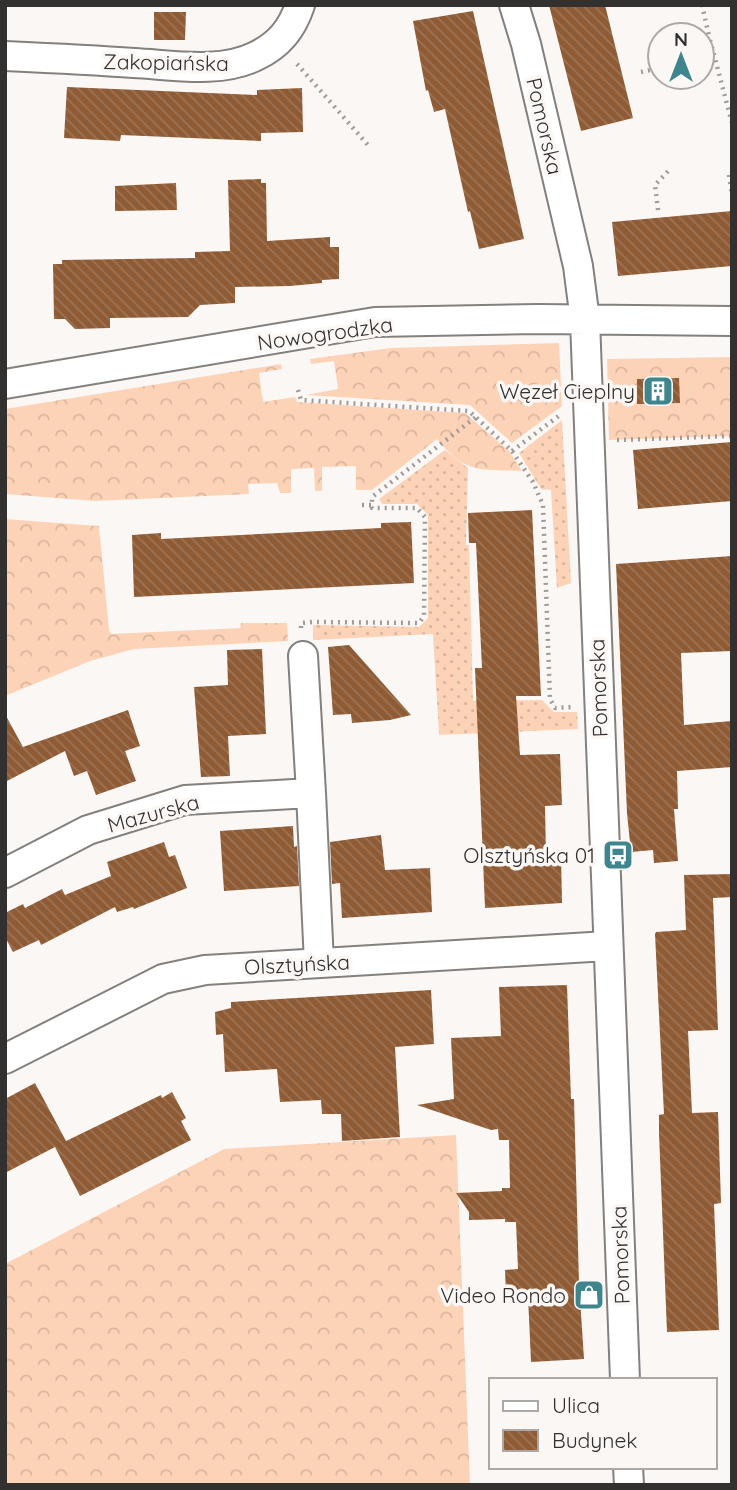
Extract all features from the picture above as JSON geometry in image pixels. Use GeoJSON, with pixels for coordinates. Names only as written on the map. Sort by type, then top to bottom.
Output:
{"type":"FeatureCollection","features":[{"type":"Feature","properties":{"kind":"street","name":"Zakopiańska"},"geometry":{"type":"LineString","coordinates":[[5,56],[196,66],[229,65],[256,57],[275,46],[293,25],[300,5]]}},
{"type":"Feature","properties":{"kind":"street","name":"Pomorska"},"geometry":{"type":"LineString","coordinates":[[514,5],[526,44],[578,266],[585,320],[625,1378]]}},
{"type":"Feature","properties":{"kind":"street","name":"Nowogrodzka"},"geometry":{"type":"LineString","coordinates":[[5,384],[375,322],[732,321]]}},
{"type":"Feature","properties":{"kind":"street"},"geometry":{"type":"LineString","coordinates":[[303,656],[320,963]]}},
{"type":"Feature","properties":{"kind":"street","name":"Mazurska"},"geometry":{"type":"LineString","coordinates":[[5,873],[88,830],[185,800],[311,793]]}},
{"type":"Feature","properties":{"kind":"street","name":"Olsztyńska"},"geometry":{"type":"LineString","coordinates":[[5,1059],[163,979],[205,970],[607,946]]}},
{"type":"Feature","properties":{"kind":"path"},"geometry":{"type":"LineString","coordinates":[[290,57],[368,145]]}},
{"type":"Feature","properties":{"kind":"path"},"geometry":{"type":"LineString","coordinates":[[716,62],[732,123]]}},
{"type":"Feature","properties":{"kind":"path"},"geometry":{"type":"LineString","coordinates":[[641,72],[646,71]]}},
{"type":"Feature","properties":{"kind":"path"},"geometry":{"type":"LineString","coordinates":[[658,210],[655,185],[671,168]]}},
{"type":"Feature","properties":{"kind":"path"},"geometry":{"type":"LineString","coordinates":[[729,175],[732,194]]}},
{"type":"Feature","properties":{"kind":"path"},"geometry":{"type":"LineString","coordinates":[[298,390],[301,400],[469,411],[512,451],[533,482],[543,505],[550,699],[555,708],[580,706]]}},
{"type":"Feature","properties":{"kind":"path"},"geometry":{"type":"LineString","coordinates":[[512,451],[561,415]]}},
{"type":"Feature","properties":{"kind":"path"},"geometry":{"type":"LineString","coordinates":[[303,656],[301,623],[419,623],[424,616],[425,517],[417,508],[372,508],[372,497],[477,417]]}},
{"type":"Feature","properties":{"kind":"path"},"geometry":{"type":"LineString","coordinates":[[609,440],[732,436]]}},
{"type":"Feature","properties":{"kind":"path"},"geometry":{"type":"LineString","coordinates":[[362,505],[372,505]]}},
{"type":"Feature","properties":{"kind":"green space"},"geometry":{"type":"Polygon","coordinates":[[[559,343],[562,406],[512,443],[470,405],[306,395],[338,389],[334,361],[311,364],[310,359],[391,348],[559,343]]]}},
{"type":"Feature","properties":{"kind":"green space"},"geometry":{"type":"Polygon","coordinates":[[[732,357],[732,436],[609,440],[607,359],[732,357]]]}},
{"type":"Feature","properties":{"kind":"green space"},"geometry":{"type":"Polygon","coordinates":[[[281,364],[282,369],[259,373],[263,402],[295,397],[297,402],[465,413],[509,451],[522,471],[475,468],[457,459],[437,439],[372,490],[356,490],[356,466],[322,467],[322,491],[315,491],[314,468],[291,469],[291,493],[280,493],[277,483],[248,484],[249,494],[95,501],[5,494],[5,409],[281,364]]]}},
{"type":"Feature","properties":{"kind":"green space"},"geometry":{"type":"Polygon","coordinates":[[[562,420],[571,583],[557,588],[551,490],[541,489],[519,453],[562,420]]]}},
{"type":"Feature","properties":{"kind":"green space"},"geometry":{"type":"Polygon","coordinates":[[[445,450],[468,468],[466,545],[469,545],[473,701],[542,700],[554,712],[577,712],[578,729],[439,735],[433,634],[313,640],[313,625],[419,627],[428,618],[428,515],[417,504],[382,504],[379,499],[445,450]]]}},
{"type":"Feature","properties":{"kind":"green space"},"geometry":{"type":"Polygon","coordinates":[[[5,519],[99,526],[111,634],[240,628],[241,623],[287,623],[288,641],[134,649],[90,661],[5,696],[5,519]]]}},
{"type":"Feature","properties":{"kind":"green space"},"geometry":{"type":"Polygon","coordinates":[[[456,1135],[470,1485],[5,1485],[5,1264],[224,1149],[456,1135]]]}},
{"type":"Feature","properties":{"kind":"building"},"geometry":{"type":"Polygon","coordinates":[[[549,5],[605,5],[633,118],[581,131],[549,5]]]}},
{"type":"Feature","properties":{"kind":"building"},"geometry":{"type":"Polygon","coordinates":[[[473,11],[524,239],[479,249],[445,109],[434,112],[428,90],[426,91],[413,21],[473,11]]]}},
{"type":"Feature","properties":{"kind":"building"},"geometry":{"type":"Polygon","coordinates":[[[154,12],[186,12],[185,40],[154,40],[154,12]]]}},
{"type":"Feature","properties":{"kind":"building"},"geometry":{"type":"Polygon","coordinates":[[[67,87],[257,95],[257,90],[302,88],[303,132],[261,133],[261,141],[121,135],[120,141],[64,138],[67,87]]]}},
{"type":"Feature","properties":{"kind":"building"},"geometry":{"type":"Polygon","coordinates":[[[261,179],[261,183],[266,183],[267,241],[330,237],[330,247],[339,247],[339,279],[290,286],[235,287],[235,303],[200,305],[188,317],[110,318],[110,328],[75,329],[65,319],[54,319],[53,264],[62,264],[62,260],[195,258],[195,252],[230,251],[228,180],[261,179]]]}},
{"type":"Feature","properties":{"kind":"building"},"geometry":{"type":"Polygon","coordinates":[[[176,183],[177,210],[115,211],[115,186],[176,183]]]}},
{"type":"Feature","properties":{"kind":"building"},"geometry":{"type":"Polygon","coordinates":[[[732,211],[732,266],[618,276],[612,222],[732,211]]]}},
{"type":"Feature","properties":{"kind":"building","name":"Węzeł Cieplny"},"geometry":{"type":"Polygon","coordinates":[[[679,378],[680,403],[637,404],[637,379],[679,378]]]}},
{"type":"Feature","properties":{"kind":"building"},"geometry":{"type":"Polygon","coordinates":[[[732,442],[732,501],[638,509],[633,450],[732,442]]]}},
{"type":"Feature","properties":{"kind":"building"},"geometry":{"type":"Polygon","coordinates":[[[532,510],[541,696],[516,696],[520,755],[560,754],[562,805],[545,806],[546,856],[561,855],[562,903],[485,908],[475,668],[482,668],[476,543],[469,543],[468,513],[532,510]]]}},
{"type":"Feature","properties":{"kind":"building"},"geometry":{"type":"Polygon","coordinates":[[[411,522],[414,583],[134,597],[132,535],[161,533],[161,539],[381,528],[381,523],[411,522]]]}},
{"type":"Feature","properties":{"kind":"building"},"geometry":{"type":"Polygon","coordinates":[[[732,556],[732,651],[681,653],[684,725],[732,721],[732,767],[677,771],[678,809],[674,809],[678,861],[654,863],[653,850],[631,852],[616,564],[732,556]]]}},
{"type":"Feature","properties":{"kind":"building"},"geometry":{"type":"Polygon","coordinates":[[[349,645],[411,715],[390,720],[352,723],[351,714],[333,715],[328,647],[349,645]]]}},
{"type":"Feature","properties":{"kind":"building"},"geometry":{"type":"Polygon","coordinates":[[[262,649],[266,734],[228,736],[230,776],[201,777],[194,687],[228,685],[227,650],[262,649]]]}},
{"type":"Feature","properties":{"kind":"building"},"geometry":{"type":"Polygon","coordinates":[[[128,710],[140,746],[125,751],[136,781],[96,795],[87,771],[74,776],[65,751],[5,782],[5,714],[23,747],[128,710]]]}},
{"type":"Feature","properties":{"kind":"building"},"geometry":{"type":"Polygon","coordinates":[[[293,826],[299,886],[224,891],[220,831],[293,826]]]}},
{"type":"Feature","properties":{"kind":"building"},"geometry":{"type":"Polygon","coordinates":[[[381,835],[385,870],[430,868],[432,912],[342,918],[340,883],[332,884],[330,842],[381,835]]]}},
{"type":"Feature","properties":{"kind":"building"},"geometry":{"type":"Polygon","coordinates":[[[164,842],[169,857],[175,855],[187,888],[134,909],[133,907],[117,912],[115,907],[41,945],[39,940],[13,952],[5,937],[5,913],[23,904],[25,908],[62,889],[65,895],[111,876],[107,862],[164,842]]]}},
{"type":"Feature","properties":{"kind":"building"},"geometry":{"type":"Polygon","coordinates":[[[732,874],[732,897],[713,898],[718,1030],[688,1031],[692,1113],[718,1112],[721,1203],[714,1204],[719,1330],[667,1332],[659,1133],[659,1115],[664,1114],[655,934],[686,930],[684,875],[732,874]]]}},
{"type":"Feature","properties":{"kind":"building"},"geometry":{"type":"Polygon","coordinates":[[[567,985],[584,1359],[531,1362],[528,1296],[506,1296],[505,1270],[518,1269],[516,1222],[505,1222],[505,1219],[469,1220],[469,1212],[456,1193],[502,1191],[502,1188],[510,1188],[509,1140],[499,1140],[498,1129],[491,1130],[417,1105],[454,1099],[451,1038],[501,1036],[499,987],[567,985]]]}},
{"type":"Feature","properties":{"kind":"building"},"geometry":{"type":"Polygon","coordinates":[[[431,990],[434,1044],[395,1047],[400,1137],[342,1141],[341,1114],[322,1114],[321,1100],[280,1102],[277,1069],[225,1072],[223,1034],[216,1035],[215,1012],[231,1008],[231,1002],[431,990]]]}},
{"type":"Feature","properties":{"kind":"building"},"geometry":{"type":"Polygon","coordinates":[[[35,1083],[66,1141],[172,1092],[186,1118],[181,1121],[191,1140],[80,1196],[55,1147],[5,1173],[5,1099],[35,1083]]]}},
{"type":"Feature","properties":{"kind":"place","name":"Węzeł Cieplny"},"geometry":{"type":"Point","coordinates":[658,391]}},
{"type":"Feature","properties":{"kind":"place","name":"Olsztyńska 01"},"geometry":{"type":"Point","coordinates":[618,855]}},
{"type":"Feature","properties":{"kind":"place","name":"Video Rondo"},"geometry":{"type":"Point","coordinates":[589,1295]}}]}
